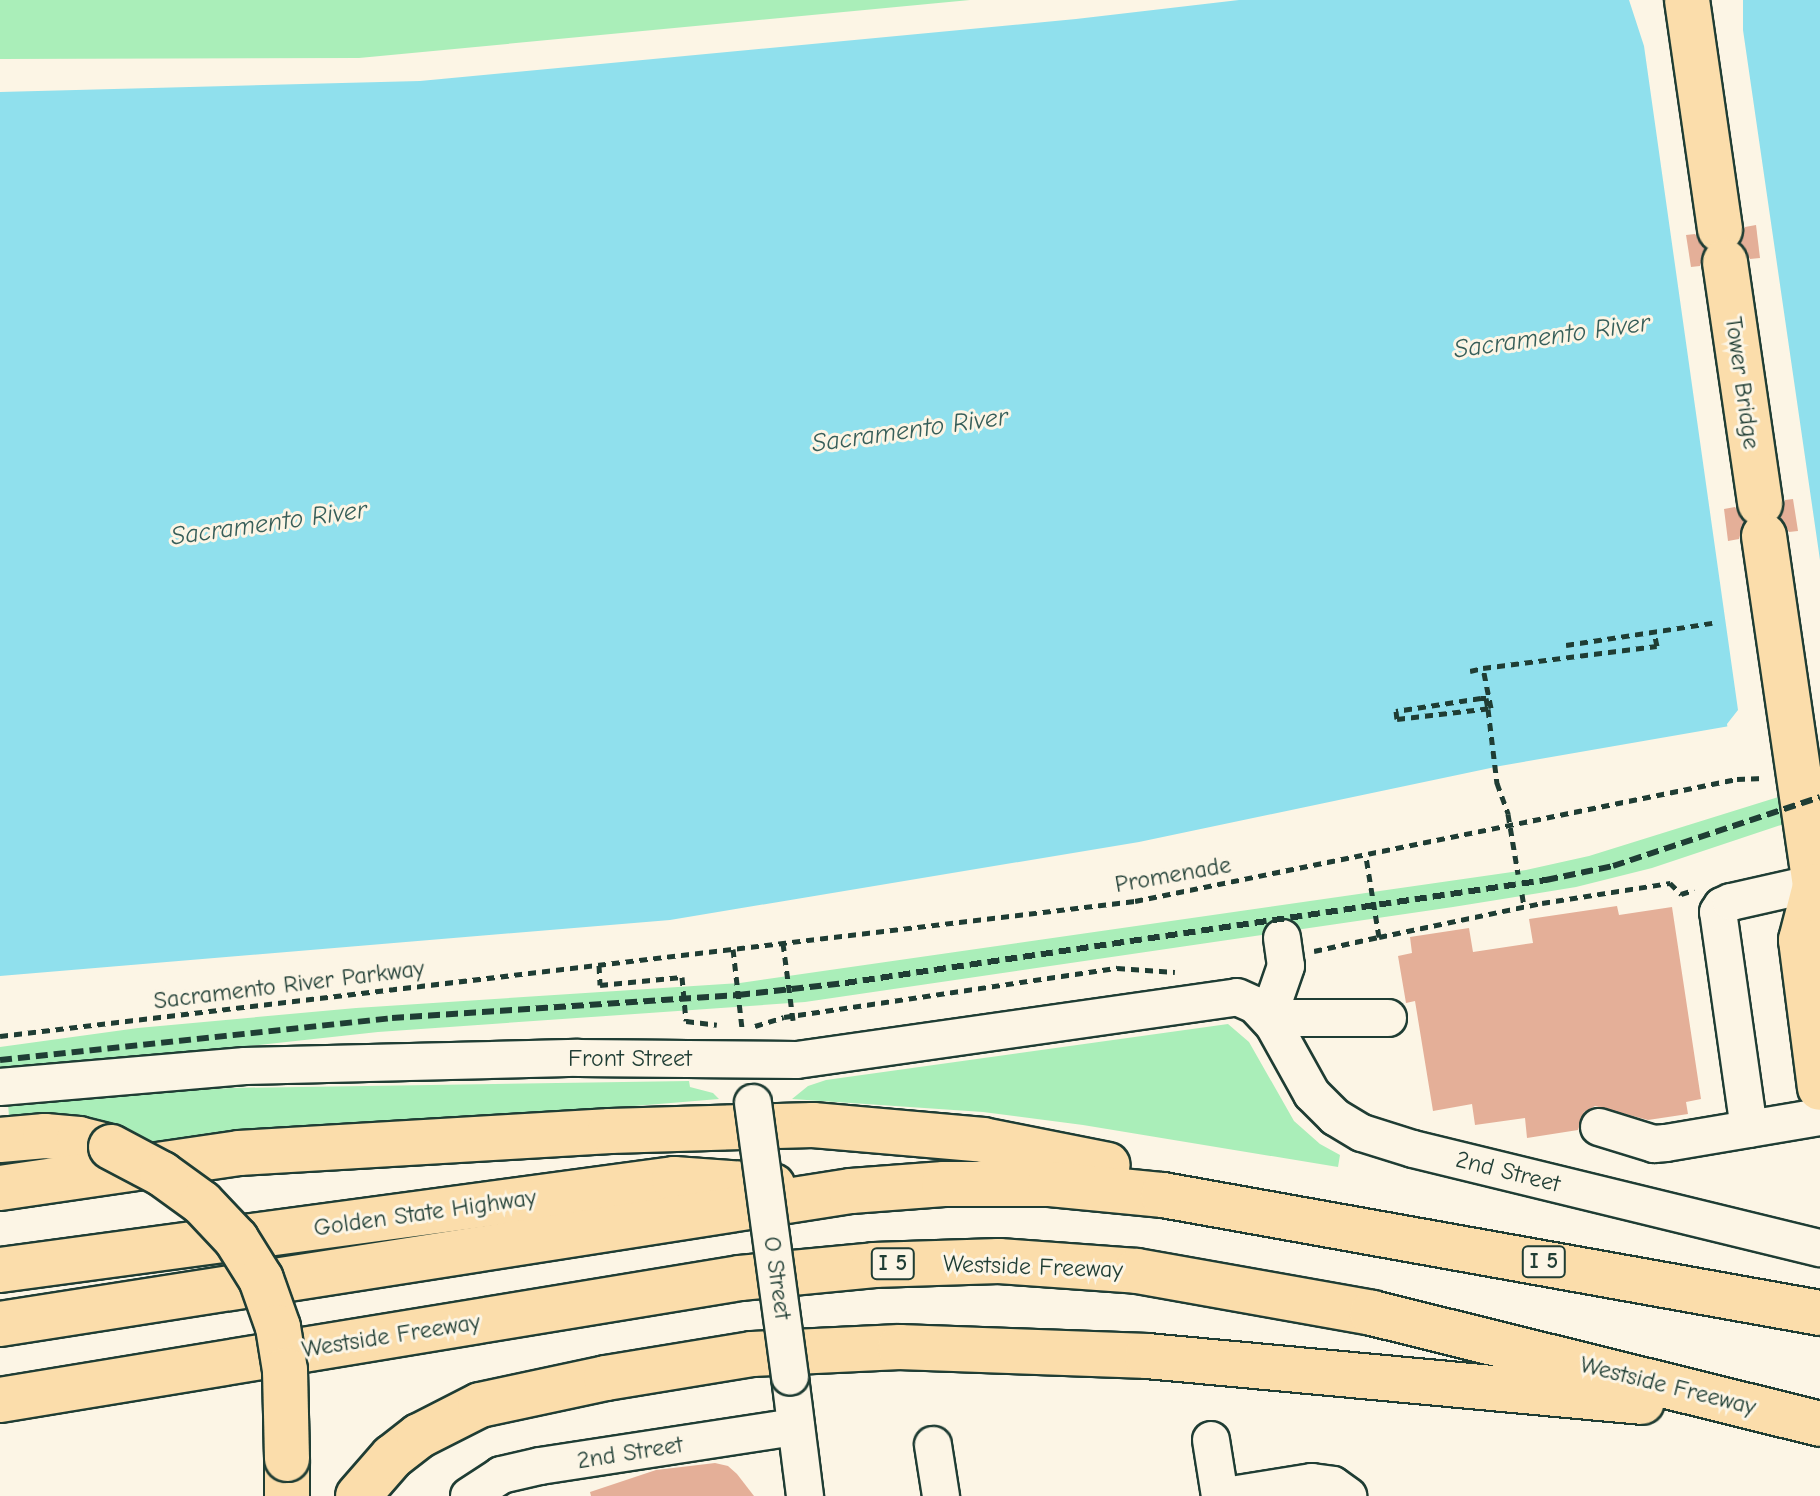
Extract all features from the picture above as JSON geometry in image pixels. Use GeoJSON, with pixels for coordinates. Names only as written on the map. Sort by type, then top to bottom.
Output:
{"type":"FeatureCollection","features":[{"type":"Feature","properties":{"kind":"main road","name":"Tower Bridge"},"geometry":{"type":"LineString","coordinates":[[1687,0],[1792,728],[1818,887]]}},
{"type":"Feature","properties":{"kind":"main road"},"geometry":{"type":"LineString","coordinates":[[1818,887],[1801,940],[1820,1088]]}},
{"type":"Feature","properties":{"kind":"main road"},"geometry":{"type":"LineString","coordinates":[[0,1188],[239,1153],[610,1131],[813,1125],[983,1140],[1134,1171],[1268,1211]]}},
{"type":"Feature","properties":{"kind":"main road"},"geometry":{"type":"LineString","coordinates":[[0,1140],[45,1136],[79,1139],[111,1147],[162,1174],[202,1203],[236,1239],[261,1279],[278,1327],[285,1370],[287,1478]]}},
{"type":"Feature","properties":{"kind":"main road","name":"Golden State Highway"},"geometry":{"type":"LineString","coordinates":[[0,1270],[674,1179],[851,1191]]}},
{"type":"Feature","properties":{"kind":"main road","name":"I 5"},"geometry":{"type":"LineString","coordinates":[[0,1324],[851,1191],[944,1184],[1050,1184],[1163,1195],[1268,1211],[1820,1313]]}},
{"type":"Feature","properties":{"kind":"main road","name":"Westside Freeway"},"geometry":{"type":"LineString","coordinates":[[0,1400],[740,1278],[874,1265],[999,1261],[1137,1271],[1372,1313],[1800,1419]]}},
{"type":"Feature","properties":{"kind":"main road"},"geometry":{"type":"LineString","coordinates":[[358,1496],[392,1457],[419,1436],[480,1405],[606,1378],[752,1354],[900,1347],[1147,1356],[1800,1419]]}},
{"type":"Feature","properties":{"kind":"street"},"geometry":{"type":"LineString","coordinates":[[1749,1129],[1718,912],[1731,902],[1818,887]]}},
{"type":"Feature","properties":{"kind":"street"},"geometry":{"type":"LineString","coordinates":[[1262,1011],[1295,945]]}},
{"type":"Feature","properties":{"kind":"street","name":"Front Street"},"geometry":{"type":"LineString","coordinates":[[0,1087],[245,1066],[578,1058],[746,1044],[797,1060],[1227,996],[1262,1011],[1388,1018]]}},
{"type":"Feature","properties":{"kind":"street","name":"2nd Street"},"geometry":{"type":"LineString","coordinates":[[1262,1011],[1312,1094],[1335,1117],[1362,1133],[1413,1149],[1820,1248]]}},
{"type":"Feature","properties":{"kind":"street","name":"O Street"},"geometry":{"type":"LineString","coordinates":[[746,1044],[805,1496]]}},
{"type":"Feature","properties":{"kind":"street"},"geometry":{"type":"LineString","coordinates":[[1599,1127],[1654,1144],[1820,1117]]}},
{"type":"Feature","properties":{"kind":"street","name":"2nd Street"},"geometry":{"type":"LineString","coordinates":[[469,1496],[501,1475],[540,1466],[796,1427]]}},
{"type":"Feature","properties":{"kind":"street"},"geometry":{"type":"LineString","coordinates":[[1211,1440],[1222,1496],[1312,1482],[1345,1493]]}},
{"type":"Feature","properties":{"kind":"street"},"geometry":{"type":"LineString","coordinates":[[933,1445],[941,1496]]}},
{"type":"Feature","properties":{"kind":"path"},"geometry":{"type":"LineString","coordinates":[[1566,645],[1712,623]]}},
{"type":"Feature","properties":{"kind":"path"},"geometry":{"type":"LineString","coordinates":[[1470,671],[1657,646],[1654,632]]}},
{"type":"Feature","properties":{"kind":"path"},"geometry":{"type":"LineString","coordinates":[[1483,668],[1491,708],[1397,719],[1396,711],[1486,698],[1488,709],[1497,783],[1511,827],[1518,874]]}},
{"type":"Feature","properties":{"kind":"path","name":"Promenade"},"geometry":{"type":"LineString","coordinates":[[581,967],[1135,901],[1366,857],[1737,779],[1764,778]]}},
{"type":"Feature","properties":{"kind":"path"},"geometry":{"type":"LineString","coordinates":[[1366,857],[1379,937]]}},
{"type":"Feature","properties":{"kind":"path"},"geometry":{"type":"LineString","coordinates":[[1295,945],[1379,937],[1524,907],[1670,883],[1681,894],[1686,894],[1693,892],[1698,882]]}},
{"type":"Feature","properties":{"kind":"path"},"geometry":{"type":"LineString","coordinates":[[1522,894],[1524,907]]}},
{"type":"Feature","properties":{"kind":"path"},"geometry":{"type":"LineString","coordinates":[[783,943],[792,1018]]}},
{"type":"Feature","properties":{"kind":"path"},"geometry":{"type":"LineString","coordinates":[[733,949],[746,1044]]}},
{"type":"Feature","properties":{"kind":"path"},"geometry":{"type":"LineString","coordinates":[[599,965],[600,985],[682,977],[686,1021],[746,1044]]}},
{"type":"Feature","properties":{"kind":"path","name":"Sacramento River Parkway"},"geometry":{"type":"LineString","coordinates":[[0,1036],[581,967]]}},
{"type":"Feature","properties":{"kind":"path"},"geometry":{"type":"LineString","coordinates":[[746,1044],[792,1018],[1117,968],[1185,973]]}},
{"type":"Feature","properties":{"kind":"green space"},"geometry":{"type":"Polygon","coordinates":[[[0,0],[970,0],[359,58],[0,59],[0,0]]]}},
{"type":"Feature","properties":{"kind":"green space"},"geometry":{"type":"Polygon","coordinates":[[[1820,784],[1820,812],[1652,868],[1576,887],[1453,907],[805,1002],[378,1032],[0,1073],[0,1047],[138,1028],[356,1008],[740,983],[1526,870],[1589,856],[1820,784]]]}},
{"type":"Feature","properties":{"kind":"green space"},"geometry":{"type":"Polygon","coordinates":[[[1228,1024],[1249,1042],[1294,1121],[1320,1144],[1340,1155],[1338,1167],[1083,1125],[983,1112],[792,1099],[808,1086],[826,1080],[1228,1024]]]}},
{"type":"Feature","properties":{"kind":"green space"},"geometry":{"type":"Polygon","coordinates":[[[689,1081],[690,1087],[713,1093],[719,1099],[164,1145],[95,1123],[9,1116],[8,1104],[78,1096],[231,1088],[689,1081]]]}},
{"type":"Feature","properties":{"kind":"water","name":"Sacramento River"},"geometry":{"type":"Polygon","coordinates":[[[1239,0],[1820,0],[1820,691],[1747,723],[1500,766],[1139,842],[670,920],[0,976],[0,92],[420,81],[1076,19],[1239,0]]]}},
{"type":"Feature","properties":{"kind":"pier"},"geometry":{"type":"Polygon","coordinates":[[[1629,0],[1743,0],[1743,30],[1820,560],[1820,695],[1748,727],[1728,731],[1727,724],[1738,710],[1644,46],[1629,0]]]}},
{"type":"Feature","properties":{"kind":"building"},"geometry":{"type":"Polygon","coordinates":[[[1756,225],[1760,258],[1750,259],[1740,243],[1745,227],[1756,225]]]}},
{"type":"Feature","properties":{"kind":"building"},"geometry":{"type":"Polygon","coordinates":[[[1695,234],[1705,249],[1700,266],[1691,267],[1686,235],[1695,234]]]}},
{"type":"Feature","properties":{"kind":"building"},"geometry":{"type":"Polygon","coordinates":[[[1793,499],[1798,531],[1789,532],[1780,517],[1785,500],[1793,499]]]}},
{"type":"Feature","properties":{"kind":"building"},"geometry":{"type":"Polygon","coordinates":[[[1735,507],[1744,522],[1739,539],[1728,541],[1724,509],[1735,507]]]}},
{"type":"Feature","properties":{"kind":"building"},"geometry":{"type":"Polygon","coordinates":[[[1617,906],[1619,915],[1672,907],[1701,1099],[1686,1102],[1688,1114],[1648,1120],[1595,1106],[1584,1112],[1578,1130],[1527,1138],[1525,1118],[1475,1125],[1472,1104],[1433,1111],[1415,1001],[1406,1003],[1398,956],[1412,953],[1410,937],[1469,928],[1473,952],[1533,943],[1529,919],[1617,906]]]}},
{"type":"Feature","properties":{"kind":"building"},"geometry":{"type":"Polygon","coordinates":[[[715,1463],[728,1466],[754,1496],[591,1496],[590,1492],[656,1470],[715,1463]]]}},
{"type":"Feature","properties":{"kind":"railway"},"geometry":{"type":"LineString","coordinates":[[0,1060],[392,1018],[738,995],[845,983],[1546,880],[1613,866],[1820,797]]}}]}
